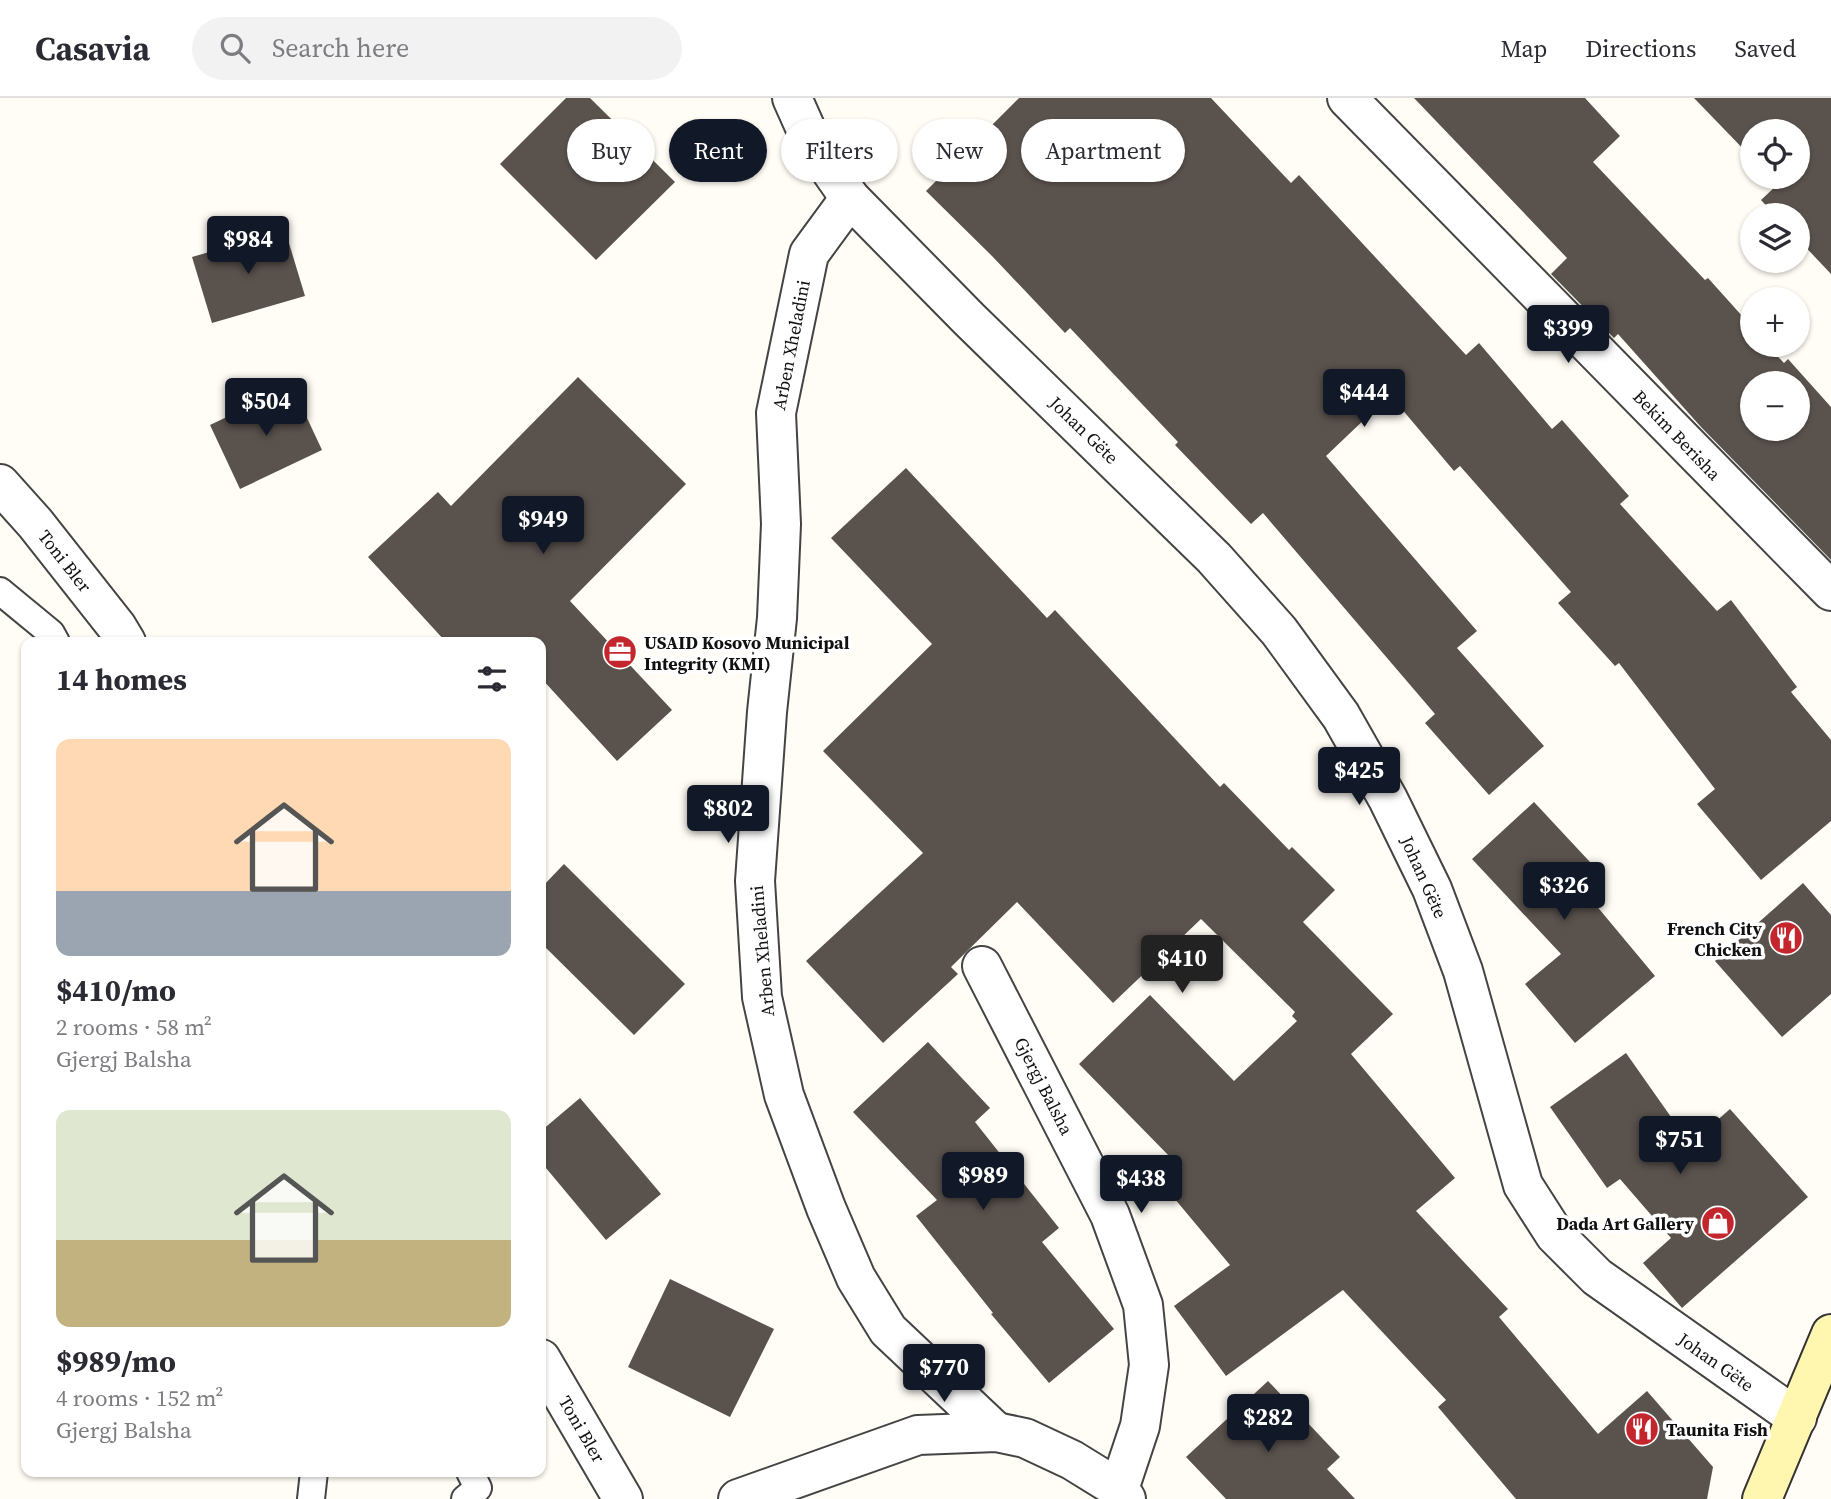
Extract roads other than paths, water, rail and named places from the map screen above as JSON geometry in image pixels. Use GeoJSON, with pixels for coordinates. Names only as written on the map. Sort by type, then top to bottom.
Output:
{"type":"FeatureCollection","features":[{"type":"Feature","properties":{"kind":"main road"},"geometry":{"type":"LineString","coordinates":[[1762,1499],[1831,1334]]}},
{"type":"Feature","properties":{"kind":"street"},"geometry":{"type":"LineString","coordinates":[[792,98],[813,145],[850,198]]}},
{"type":"Feature","properties":{"kind":"street","name":"Bekim Berisha"},"geometry":{"type":"LineString","coordinates":[[1347,98],[1831,591]]}},
{"type":"Feature","properties":{"kind":"street","name":"Johan Gëte"},"geometry":{"type":"LineString","coordinates":[[850,198],[969,319],[1214,558],[1279,631],[1341,716],[1388,799],[1432,889],[1463,971],[1523,1185],[1555,1235],[1597,1277],[1797,1418]]}},
{"type":"Feature","properties":{"kind":"street","name":"Arben Xheladini"},"geometry":{"type":"LineString","coordinates":[[850,198],[809,254],[776,413],[781,524],[755,881],[762,997],[783,1095],[856,1278],[888,1330],[996,1432]]}},
{"type":"Feature","properties":{"kind":"street","name":"Toni Bler"},"geometry":{"type":"LineString","coordinates":[[0,484],[35,523],[123,637]]}},
{"type":"Feature","properties":{"kind":"street","name":"Gjergj Balsha"},"geometry":{"type":"LineString","coordinates":[[737,1499],[918,1435],[996,1432],[1025,1438],[1072,1460],[1122,1494],[1140,1426],[1149,1365],[1143,1305],[1110,1215],[982,966]]}},
{"type":"Feature","properties":{"kind":"street","name":"Toni Bler"},"geometry":{"type":"LineString","coordinates":[[546,1368],[622,1499]]}},
{"type":"Feature","properties":{"kind":"lane"},"geometry":{"type":"LineString","coordinates":[[0,591],[53,637]]}},
{"type":"Feature","properties":{"kind":"lane"},"geometry":{"type":"LineString","coordinates":[[311,1499],[313,1477]]}},
{"type":"Feature","properties":{"kind":"lane"},"geometry":{"type":"LineString","coordinates":[[466,1499],[478,1488],[472,1477]]}},
{"type":"Feature","properties":{"kind":"place","name":"USAID Kosovo Municipal Integrity (KMI)"},"geometry":{"type":"Point","coordinates":[620,652]}},
{"type":"Feature","properties":{"kind":"place","name":"French City Chicken"},"geometry":{"type":"Point","coordinates":[1786,938]}},
{"type":"Feature","properties":{"kind":"place","name":"Dada Art Gallery"},"geometry":{"type":"Point","coordinates":[1718,1223]}},
{"type":"Feature","properties":{"kind":"place","name":"Taunita Fish"},"geometry":{"type":"Point","coordinates":[1642,1429]}}]}
